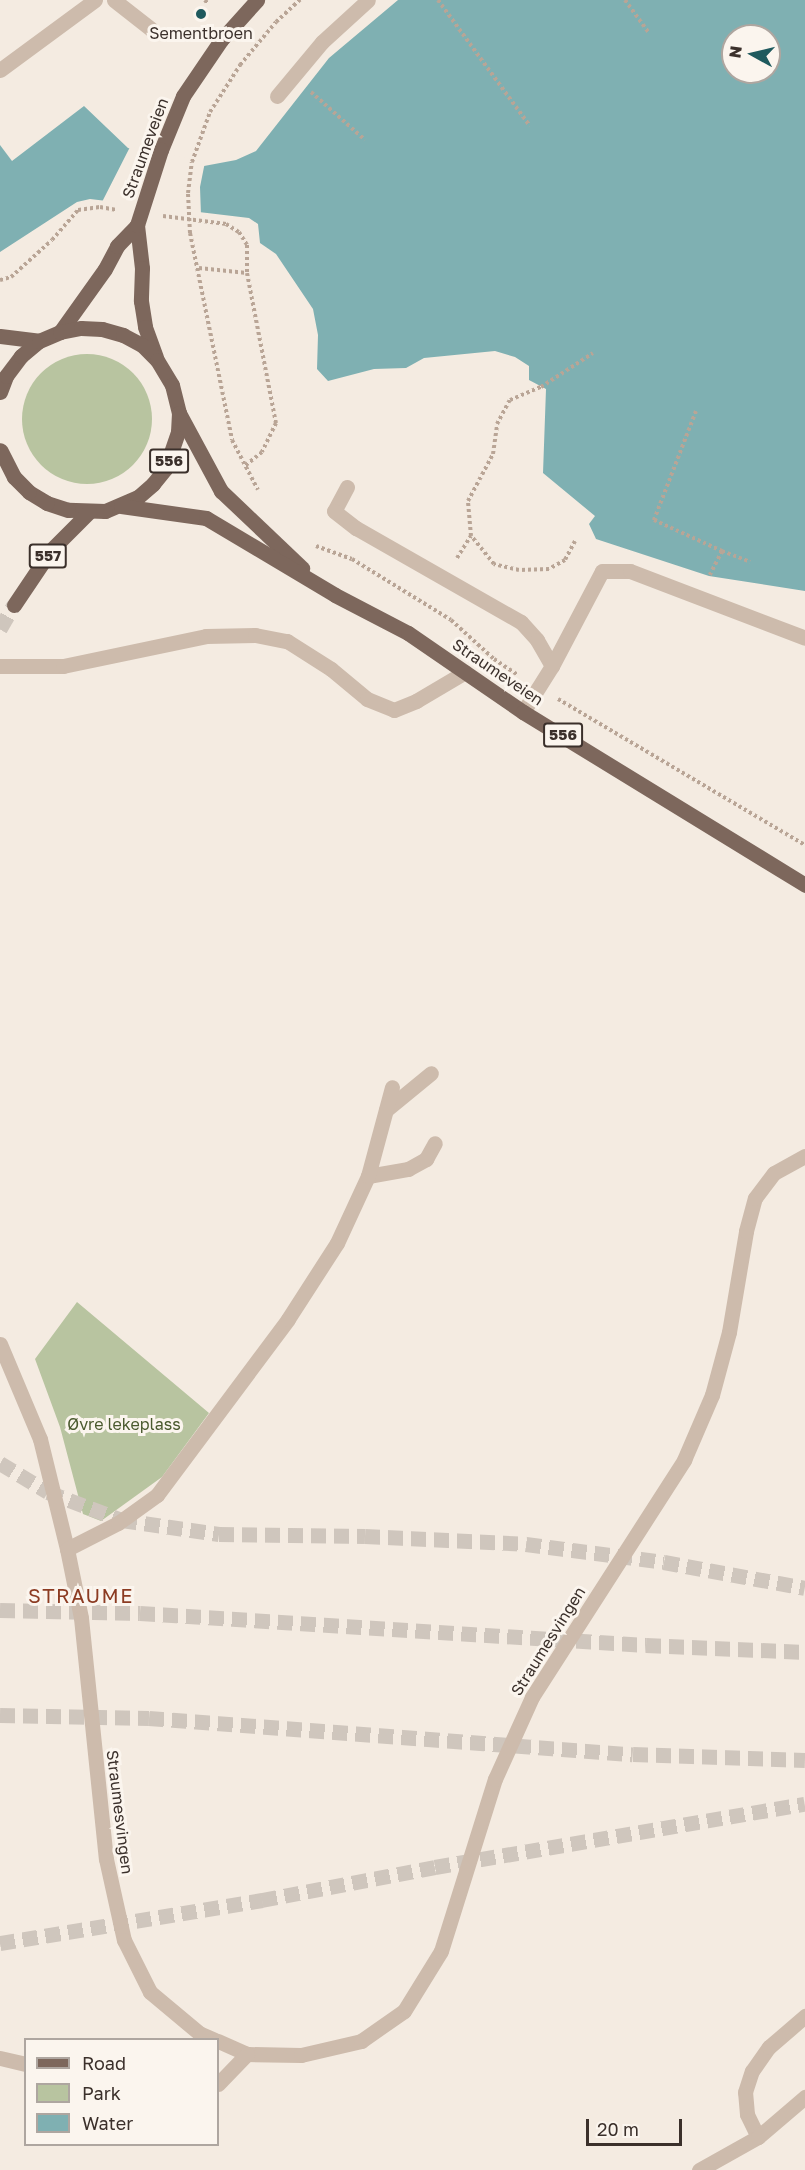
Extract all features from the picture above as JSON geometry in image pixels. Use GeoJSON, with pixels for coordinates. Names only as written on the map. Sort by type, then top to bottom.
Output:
{"type":"FeatureCollection","features":[{"type":"Feature","properties":{"kind":"main road","name":"Straumeveien"},"geometry":{"type":"LineString","coordinates":[[157,360],[145,327],[141,302],[142,268],[137,225],[161,150],[183,96],[221,40],[257,0]]}},
{"type":"Feature","properties":{"kind":"main road","name":"Straumeveien"},"geometry":{"type":"LineString","coordinates":[[60,332],[105,269],[117,246],[137,225]]}},
{"type":"Feature","properties":{"kind":"main road","name":"556"},"geometry":{"type":"LineString","coordinates":[[0,392],[6,376],[21,356],[39,340],[60,332],[81,328],[102,329],[123,335],[142,345],[157,360],[172,385],[179,412],[178,432],[165,469],[138,497],[121,506],[89,512],[68,510],[47,504],[29,492],[14,477],[1,458]]}},
{"type":"Feature","properties":{"kind":"main road"},"geometry":{"type":"LineString","coordinates":[[0,336],[39,340]]}},
{"type":"Feature","properties":{"kind":"main road","name":"Straumeveien"},"geometry":{"type":"LineString","coordinates":[[179,412],[221,491],[321,587]]}},
{"type":"Feature","properties":{"kind":"main road","name":"Straumeveien"},"geometry":{"type":"LineString","coordinates":[[121,506],[206,518],[321,587],[408,633],[523,712],[805,885]]}},
{"type":"Feature","properties":{"kind":"main road","name":"557"},"geometry":{"type":"LineString","coordinates":[[14,605],[51,550],[89,512]]}},
{"type":"Feature","properties":{"kind":"street"},"geometry":{"type":"LineString","coordinates":[[0,70],[95,0]]}},
{"type":"Feature","properties":{"kind":"street"},"geometry":{"type":"LineString","coordinates":[[114,0],[151,29]]}},
{"type":"Feature","properties":{"kind":"street"},"geometry":{"type":"LineString","coordinates":[[277,96],[322,42],[368,0]]}},
{"type":"Feature","properties":{"kind":"street"},"geometry":{"type":"LineString","coordinates":[[347,487],[334,511],[356,528],[521,622],[537,640],[552,666]]}},
{"type":"Feature","properties":{"kind":"street"},"geometry":{"type":"LineString","coordinates":[[523,712],[552,666],[602,571],[630,571],[805,638]]}},
{"type":"Feature","properties":{"kind":"street"},"geometry":{"type":"LineString","coordinates":[[0,666],[63,666],[206,636],[255,635],[287,641],[331,669],[367,699],[394,710],[416,701],[465,672]]}},
{"type":"Feature","properties":{"kind":"street"},"geometry":{"type":"LineString","coordinates":[[386,1110],[431,1073]]}},
{"type":"Feature","properties":{"kind":"street"},"geometry":{"type":"LineString","coordinates":[[67,1549],[118,1523],[157,1495],[288,1319],[337,1243],[368,1176],[392,1087]]}},
{"type":"Feature","properties":{"kind":"street"},"geometry":{"type":"LineString","coordinates":[[368,1176],[408,1169],[426,1159],[435,1143]]}},
{"type":"Feature","properties":{"kind":"street","name":"Straumesvingen"},"geometry":{"type":"LineString","coordinates":[[219,2041],[247,2054],[301,2055],[360,2041],[404,2011],[441,1951],[495,1779],[532,1697],[684,1460],[712,1395],[729,1332],[746,1231],[755,1198],[774,1173],[805,1156]]}},
{"type":"Feature","properties":{"kind":"street","name":"Straumesvingen"},"geometry":{"type":"LineString","coordinates":[[0,1344],[40,1439],[67,1549],[81,1618],[106,1859],[124,1940],[150,1992],[199,2032],[212,2038]]}},
{"type":"Feature","properties":{"kind":"street"},"geometry":{"type":"LineString","coordinates":[[758,2137],[747,2114],[745,2092],[752,2071],[770,2047],[805,2016]]}},
{"type":"Feature","properties":{"kind":"street"},"geometry":{"type":"LineString","coordinates":[[219,2083],[247,2054]]}},
{"type":"Feature","properties":{"kind":"street"},"geometry":{"type":"LineString","coordinates":[[0,2058],[24,2064]]}},
{"type":"Feature","properties":{"kind":"street"},"geometry":{"type":"LineString","coordinates":[[699,2170],[758,2137],[805,2097]]}},
{"type":"Feature","properties":{"kind":"path"},"geometry":{"type":"LineString","coordinates":[[260,495],[232,440],[199,268],[190,233],[188,193],[192,162],[210,112],[240,65],[276,22],[300,0]]}},
{"type":"Feature","properties":{"kind":"path"},"geometry":{"type":"LineString","coordinates":[[438,0],[530,126]]}},
{"type":"Feature","properties":{"kind":"path"},"geometry":{"type":"LineString","coordinates":[[625,0],[649,33]]}},
{"type":"Feature","properties":{"kind":"path"},"geometry":{"type":"LineString","coordinates":[[307,87],[365,140]]}},
{"type":"Feature","properties":{"kind":"path"},"geometry":{"type":"LineString","coordinates":[[0,280],[11,277],[19,270],[52,240],[78,210],[100,207],[122,210]]}},
{"type":"Feature","properties":{"kind":"path"},"geometry":{"type":"LineString","coordinates":[[156,215],[226,224],[239,232],[247,245],[247,273],[276,423],[262,452],[245,466]]}},
{"type":"Feature","properties":{"kind":"path"},"geometry":{"type":"LineString","coordinates":[[199,268],[247,273]]}},
{"type":"Feature","properties":{"kind":"path"},"geometry":{"type":"LineString","coordinates":[[575,541],[565,560],[549,569],[519,570],[494,564],[471,536],[468,501],[493,454],[497,424],[510,400],[541,387],[593,353]]}},
{"type":"Feature","properties":{"kind":"path"},"geometry":{"type":"LineString","coordinates":[[696,411],[654,520],[750,562]]}},
{"type":"Feature","properties":{"kind":"path"},"geometry":{"type":"LineString","coordinates":[[308,541],[352,559],[452,620],[494,659],[805,845]]}},
{"type":"Feature","properties":{"kind":"path"},"geometry":{"type":"LineString","coordinates":[[709,576],[722,551]]}},
{"type":"Feature","properties":{"kind":"green space"},"geometry":{"type":"Polygon","coordinates":[[[87,354],[112,359],[133,373],[147,394],[152,419],[147,444],[133,465],[112,479],[87,484],[62,479],[41,465],[27,444],[22,419],[27,394],[41,373],[62,359],[87,354]]]}},
{"type":"Feature","properties":{"kind":"green space","name":"Øvre lekeplass"},"geometry":{"type":"Polygon","coordinates":[[[77,1302],[209,1413],[162,1477],[101,1521],[83,1514],[60,1427],[35,1359],[77,1302]]]}},
{"type":"Feature","properties":{"kind":"water"},"geometry":{"type":"Polygon","coordinates":[[[398,0],[805,0],[805,591],[709,576],[596,539],[589,524],[595,516],[543,473],[546,389],[529,380],[529,366],[515,357],[495,351],[424,358],[406,368],[374,369],[328,381],[317,369],[318,335],[313,309],[276,254],[260,243],[258,224],[249,218],[90,199],[77,202],[0,252],[0,145],[12,161],[84,106],[128,148],[204,166],[236,160],[256,151],[329,58],[398,0]]]}},
{"type":"Feature","properties":{"kind":"pier"},"geometry":{"type":"Polygon","coordinates":[[[130,147],[205,162],[200,187],[201,215],[102,202],[130,147]]]}},
{"type":"Feature","properties":{"kind":"tunnel"},"geometry":{"type":"LineString","coordinates":[[0,629],[14,605]]}},
{"type":"Feature","properties":{"kind":"tunnel"},"geometry":{"type":"LineString","coordinates":[[0,1463],[48,1492],[122,1520],[219,1534],[365,1536],[526,1544],[664,1562],[805,1588]]}},
{"type":"Feature","properties":{"kind":"tunnel"},"geometry":{"type":"LineString","coordinates":[[0,1610],[140,1613],[646,1645],[805,1652]]}},
{"type":"Feature","properties":{"kind":"tunnel"},"geometry":{"type":"LineString","coordinates":[[0,1715],[149,1718],[633,1754],[805,1760]]}},
{"type":"Feature","properties":{"kind":"tunnel"},"geometry":{"type":"LineString","coordinates":[[0,1943],[262,1900],[435,1867],[805,1804]]}},
{"type":"Feature","properties":{"kind":"place","name":"Sementbroen"},"geometry":{"type":"Point","coordinates":[201,14]}},
{"type":"Feature","properties":{"kind":"district","name":"STRAUME"},"geometry":{"type":"Point","coordinates":[81,1595]}}]}
